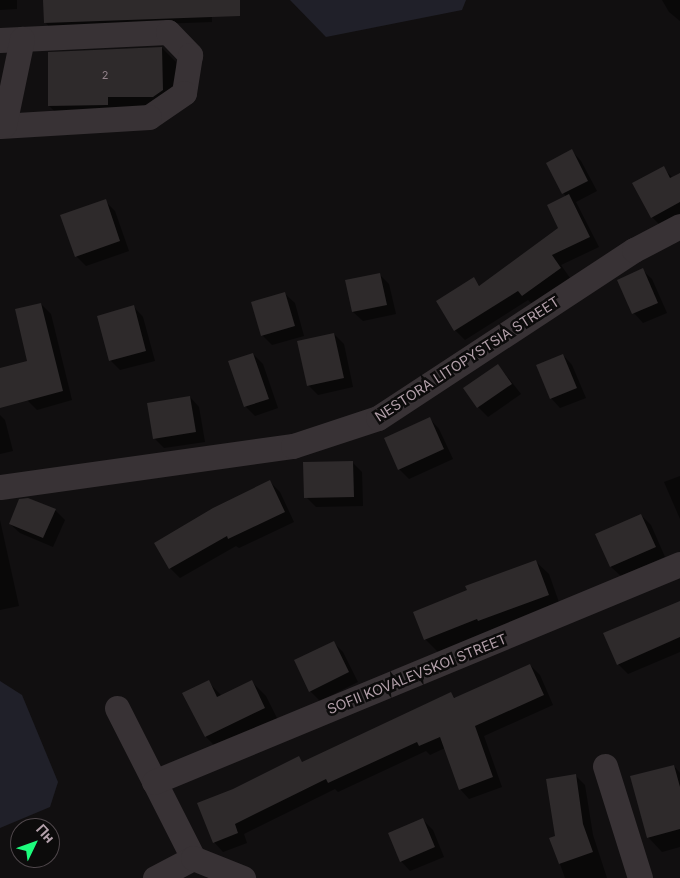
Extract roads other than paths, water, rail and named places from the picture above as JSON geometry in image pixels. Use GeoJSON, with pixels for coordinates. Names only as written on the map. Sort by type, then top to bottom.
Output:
{"type":"FeatureCollection","features":[{"type":"Feature","properties":{"kind":"street"},"geometry":{"type":"LineString","coordinates":[[168,32],[190,55],[184,93],[148,117],[2,126],[11,39],[168,32]]}},
{"type":"Feature","properties":{"kind":"street","name":"NESTORA LITOPYSTSIA STREET"},"geometry":{"type":"LineString","coordinates":[[0,487],[293,446],[378,418],[634,250],[680,226]]}},
{"type":"Feature","properties":{"kind":"street","name":"SOFII KOVALEVSKOI STREET"},"geometry":{"type":"LineString","coordinates":[[154,782],[680,564]]}},
{"type":"Feature","properties":{"kind":"street"},"geometry":{"type":"LineString","coordinates":[[117,708],[193,858],[242,878]]}},
{"type":"Feature","properties":{"kind":"street"},"geometry":{"type":"LineString","coordinates":[[604,766],[640,878]]}},
{"type":"Feature","properties":{"kind":"street"},"geometry":{"type":"LineString","coordinates":[[155,878],[193,858]]}}]}
